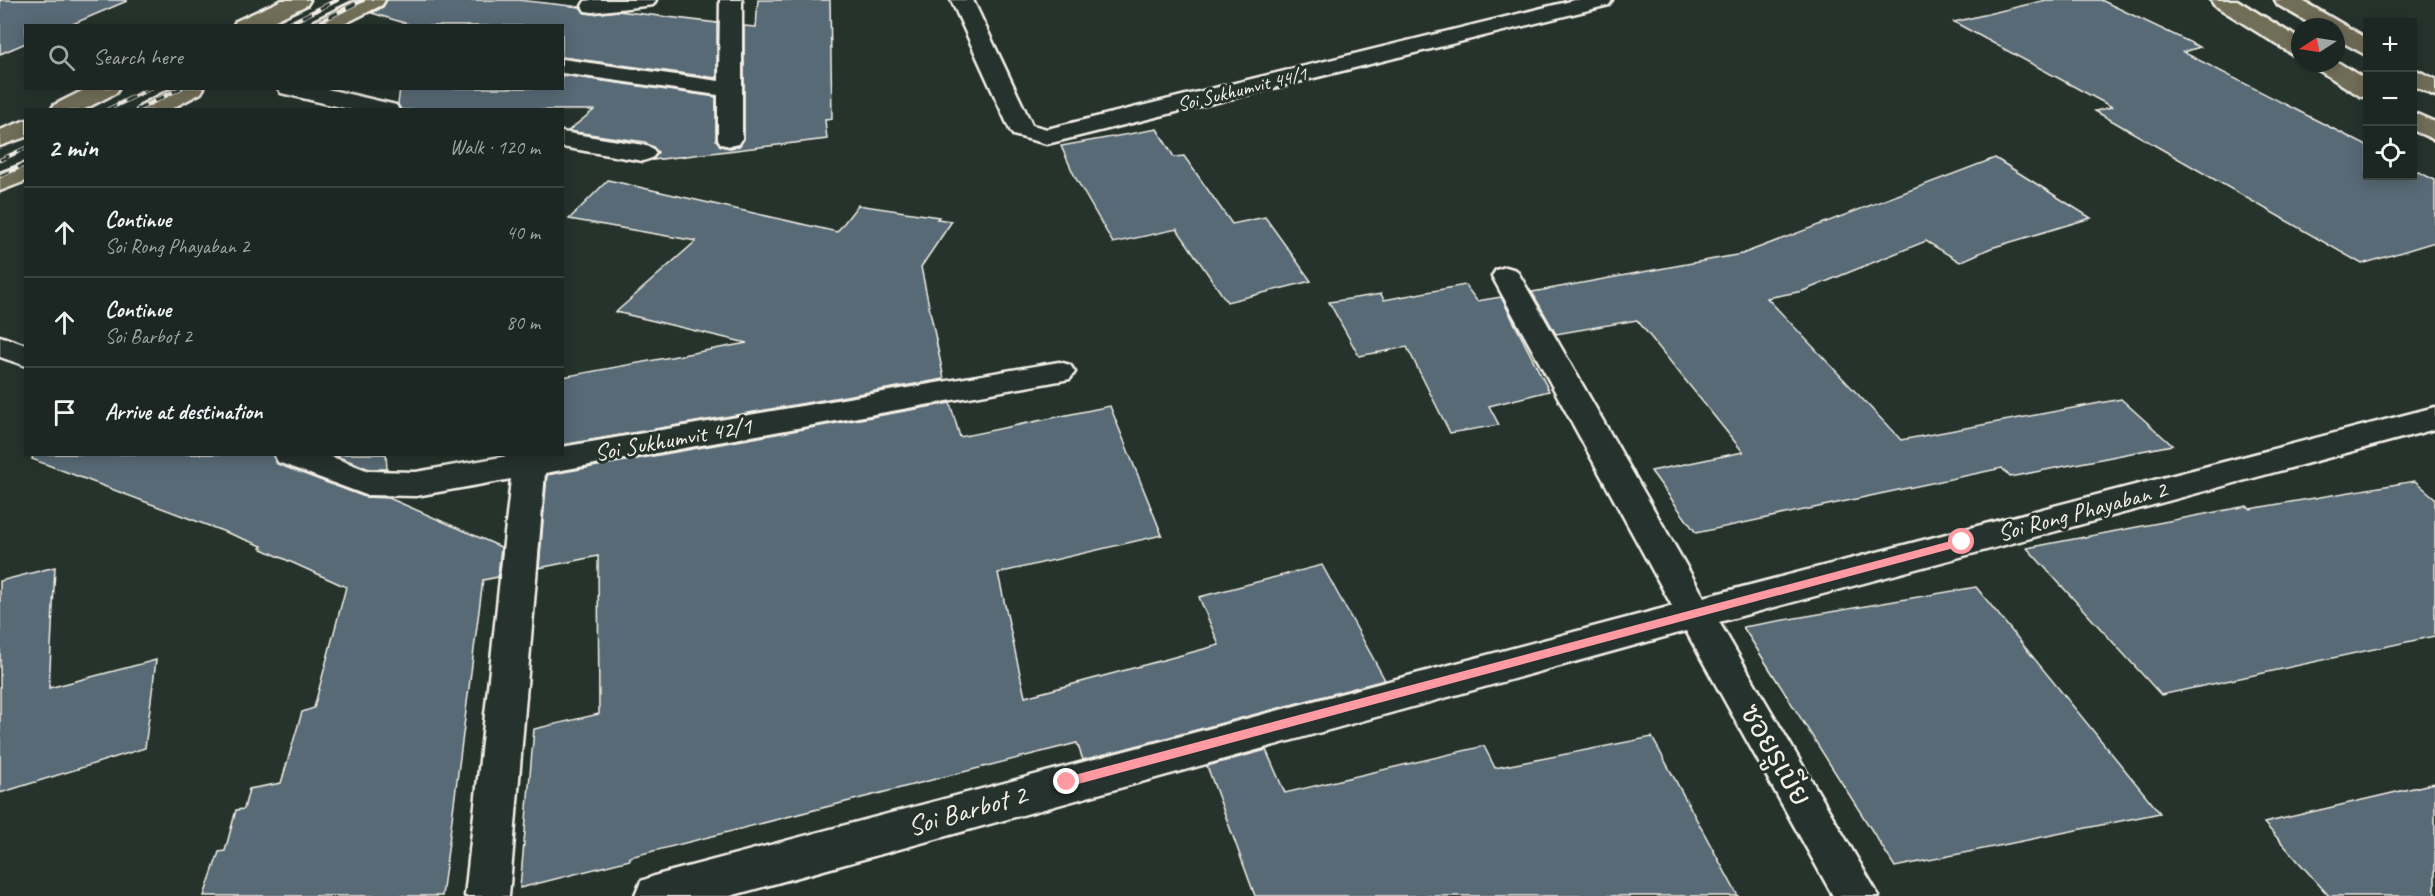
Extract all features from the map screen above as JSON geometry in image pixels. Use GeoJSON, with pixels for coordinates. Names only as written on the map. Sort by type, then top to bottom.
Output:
{"type":"FeatureCollection","features":[{"type":"Feature","properties":{"kind":"main road"},"geometry":{"type":"LineString","coordinates":[[248,24],[300,0],[325,24]]}},
{"type":"Feature","properties":{"kind":"main road"},"geometry":{"type":"LineString","coordinates":[[328,24],[374,0]]}},
{"type":"Feature","properties":{"kind":"main road"},"geometry":{"type":"LineString","coordinates":[[2222,0],[2291,43]]}},
{"type":"Feature","properties":{"kind":"main road"},"geometry":{"type":"LineString","coordinates":[[2286,0],[2316,18]]}},
{"type":"Feature","properties":{"kind":"main road"},"geometry":{"type":"LineString","coordinates":[[2345,36],[2363,47]]}},
{"type":"Feature","properties":{"kind":"main road"},"geometry":{"type":"LineString","coordinates":[[2337,72],[2363,88]]}},
{"type":"Feature","properties":{"kind":"main road"},"geometry":{"type":"LineString","coordinates":[[2417,78],[2435,89]]}},
{"type":"Feature","properties":{"kind":"main road"},"geometry":{"type":"LineString","coordinates":[[67,108],[104,90]]}},
{"type":"Feature","properties":{"kind":"main road"},"geometry":{"type":"LineString","coordinates":[[154,108],[189,90]]}},
{"type":"Feature","properties":{"kind":"main road"},"geometry":{"type":"LineString","coordinates":[[2417,122],[2435,134]]}},
{"type":"Feature","properties":{"kind":"main road"},"geometry":{"type":"LineString","coordinates":[[0,139],[24,128]]}},
{"type":"Feature","properties":{"kind":"main road"},"geometry":{"type":"LineString","coordinates":[[0,183],[24,172]]}},
{"type":"Feature","properties":{"kind":"street"},"geometry":{"type":"LineString","coordinates":[[593,6],[645,0]]}},
{"type":"Feature","properties":{"kind":"street"},"geometry":{"type":"LineString","coordinates":[[730,139],[731,0]]}},
{"type":"Feature","properties":{"kind":"street","name":"Soi Sukhumvit 44/1"},"geometry":{"type":"LineString","coordinates":[[962,0],[1022,130],[1035,136],[1047,137],[1601,0]]}},
{"type":"Feature","properties":{"kind":"street"},"geometry":{"type":"LineString","coordinates":[[564,66],[729,90]]}},
{"type":"Feature","properties":{"kind":"street"},"geometry":{"type":"LineString","coordinates":[[298,90],[378,108]]}},
{"type":"Feature","properties":{"kind":"street"},"geometry":{"type":"LineString","coordinates":[[564,139],[643,153]]}},
{"type":"Feature","properties":{"kind":"street","name":"ซอยรูเบีย"},"geometry":{"type":"LineString","coordinates":[[1506,276],[1695,614],[1857,896]]}},
{"type":"Feature","properties":{"kind":"street"},"geometry":{"type":"LineString","coordinates":[[0,346],[24,355]]}},
{"type":"Feature","properties":{"kind":"street","name":"Soi Sukhumvit 42/1"},"geometry":{"type":"LineString","coordinates":[[295,456],[366,483],[416,484],[1059,372]]}},
{"type":"Feature","properties":{"kind":"street","name":"Soi Rong Phayaban 2"},"geometry":{"type":"LineString","coordinates":[[1695,614],[2435,418]]}},
{"type":"Feature","properties":{"kind":"street"},"geometry":{"type":"LineString","coordinates":[[487,896],[529,464]]}},
{"type":"Feature","properties":{"kind":"street","name":"Soi Barbot 2"},"geometry":{"type":"LineString","coordinates":[[657,896],[1067,782],[1695,614]]}},
{"type":"Feature","properties":{"kind":"building"},"geometry":{"type":"Polygon","coordinates":[[[0,0],[127,0],[73,24],[24,24],[24,44],[0,54],[0,0]]]}},
{"type":"Feature","properties":{"kind":"building"},"geometry":{"type":"Polygon","coordinates":[[[387,0],[518,0],[580,7],[585,13],[593,14],[618,11],[717,23],[717,78],[564,57],[564,24],[408,24],[372,13],[383,7],[387,0]]]}},
{"type":"Feature","properties":{"kind":"building"},"geometry":{"type":"Polygon","coordinates":[[[758,0],[830,0],[832,119],[825,120],[827,139],[653,160],[658,152],[645,142],[568,131],[594,110],[400,108],[398,104],[400,90],[564,90],[564,75],[716,97],[716,140],[721,146],[730,148],[739,146],[744,139],[744,26],[756,27],[758,0]]]}},
{"type":"Feature","properties":{"kind":"building"},"geometry":{"type":"Polygon","coordinates":[[[2046,0],[2101,0],[2200,47],[2183,52],[2363,144],[2363,180],[2417,180],[2417,171],[2435,180],[2435,242],[2362,264],[2095,111],[2112,107],[1954,22],[2046,0]]]}},
{"type":"Feature","properties":{"kind":"building"},"geometry":{"type":"Polygon","coordinates":[[[1157,129],[1174,157],[1184,156],[1232,224],[1265,217],[1311,281],[1227,302],[1177,229],[1113,243],[1075,177],[1061,146],[1157,129]]]}},
{"type":"Feature","properties":{"kind":"building"},"geometry":{"type":"Polygon","coordinates":[[[1995,158],[2091,218],[1991,248],[1960,262],[1926,241],[1803,291],[1767,298],[1901,440],[2121,399],[2172,445],[2010,477],[2002,468],[1696,533],[1651,471],[1743,452],[1637,320],[1556,334],[1532,292],[1742,254],[1995,158]]]}},
{"type":"Feature","properties":{"kind":"building"},"geometry":{"type":"Polygon","coordinates":[[[608,180],[837,232],[858,205],[952,221],[921,267],[944,379],[564,445],[564,377],[747,343],[616,312],[696,241],[569,219],[608,180]]]}},
{"type":"Feature","properties":{"kind":"building"},"geometry":{"type":"Polygon","coordinates":[[[1465,285],[1477,301],[1501,297],[1549,391],[1489,406],[1499,425],[1450,433],[1407,347],[1359,356],[1329,302],[1381,294],[1384,300],[1465,285]]]}},
{"type":"Feature","properties":{"kind":"building"},"geometry":{"type":"Polygon","coordinates":[[[950,403],[960,437],[1110,406],[1162,535],[998,573],[1025,697],[1219,645],[1199,597],[1322,565],[1385,680],[1083,760],[1077,743],[630,857],[630,860],[520,888],[534,729],[599,714],[598,556],[539,568],[547,475],[950,403]]]}},
{"type":"Feature","properties":{"kind":"building"},"geometry":{"type":"Polygon","coordinates":[[[33,456],[273,456],[277,464],[365,497],[389,498],[501,547],[498,577],[483,580],[442,896],[204,896],[219,852],[225,851],[236,810],[244,809],[249,789],[281,783],[302,712],[314,708],[346,587],[260,548],[262,546],[32,459],[33,456]]]}},
{"type":"Feature","properties":{"kind":"building"},"geometry":{"type":"Polygon","coordinates":[[[337,456],[386,456],[387,469],[369,469],[337,456]]]}},
{"type":"Feature","properties":{"kind":"building"},"geometry":{"type":"Polygon","coordinates":[[[2415,481],[2435,498],[2435,636],[2161,695],[2027,548],[2247,506],[2250,509],[2415,481]]]}},
{"type":"Feature","properties":{"kind":"building"},"geometry":{"type":"Polygon","coordinates":[[[55,567],[49,688],[156,660],[145,748],[0,793],[0,581],[55,567]]]}},
{"type":"Feature","properties":{"kind":"building"},"geometry":{"type":"Polygon","coordinates":[[[1976,587],[2160,813],[1895,867],[1743,627],[1976,587]]]}},
{"type":"Feature","properties":{"kind":"building"},"geometry":{"type":"Polygon","coordinates":[[[1652,737],[1738,896],[1255,896],[1207,766],[1266,750],[1285,793],[1484,746],[1495,768],[1652,737]]]}},
{"type":"Feature","properties":{"kind":"building"},"geometry":{"type":"Polygon","coordinates":[[[2435,783],[2435,896],[2329,896],[2264,823],[2435,783]]]}},
{"type":"Feature","properties":{"kind":"railway"},"geometry":{"type":"LineString","coordinates":[[288,24],[337,0]]}},
{"type":"Feature","properties":{"kind":"railway"},"geometry":{"type":"LineString","coordinates":[[315,24],[363,0]]}},
{"type":"Feature","properties":{"kind":"railway"},"geometry":{"type":"LineString","coordinates":[[111,108],[147,90]]}},
{"type":"Feature","properties":{"kind":"railway"},"geometry":{"type":"LineString","coordinates":[[141,108],[177,90]]}},
{"type":"Feature","properties":{"kind":"railway"},"geometry":{"type":"LineString","coordinates":[[0,160],[24,149]]}},
{"type":"Feature","properties":{"kind":"railway"},"geometry":{"type":"LineString","coordinates":[[0,176],[24,165]]}},
{"type":"Feature","properties":{"kind":"route"},"geometry":{"type":"LineString","coordinates":[[1067,782],[1962,542]]}}]}
